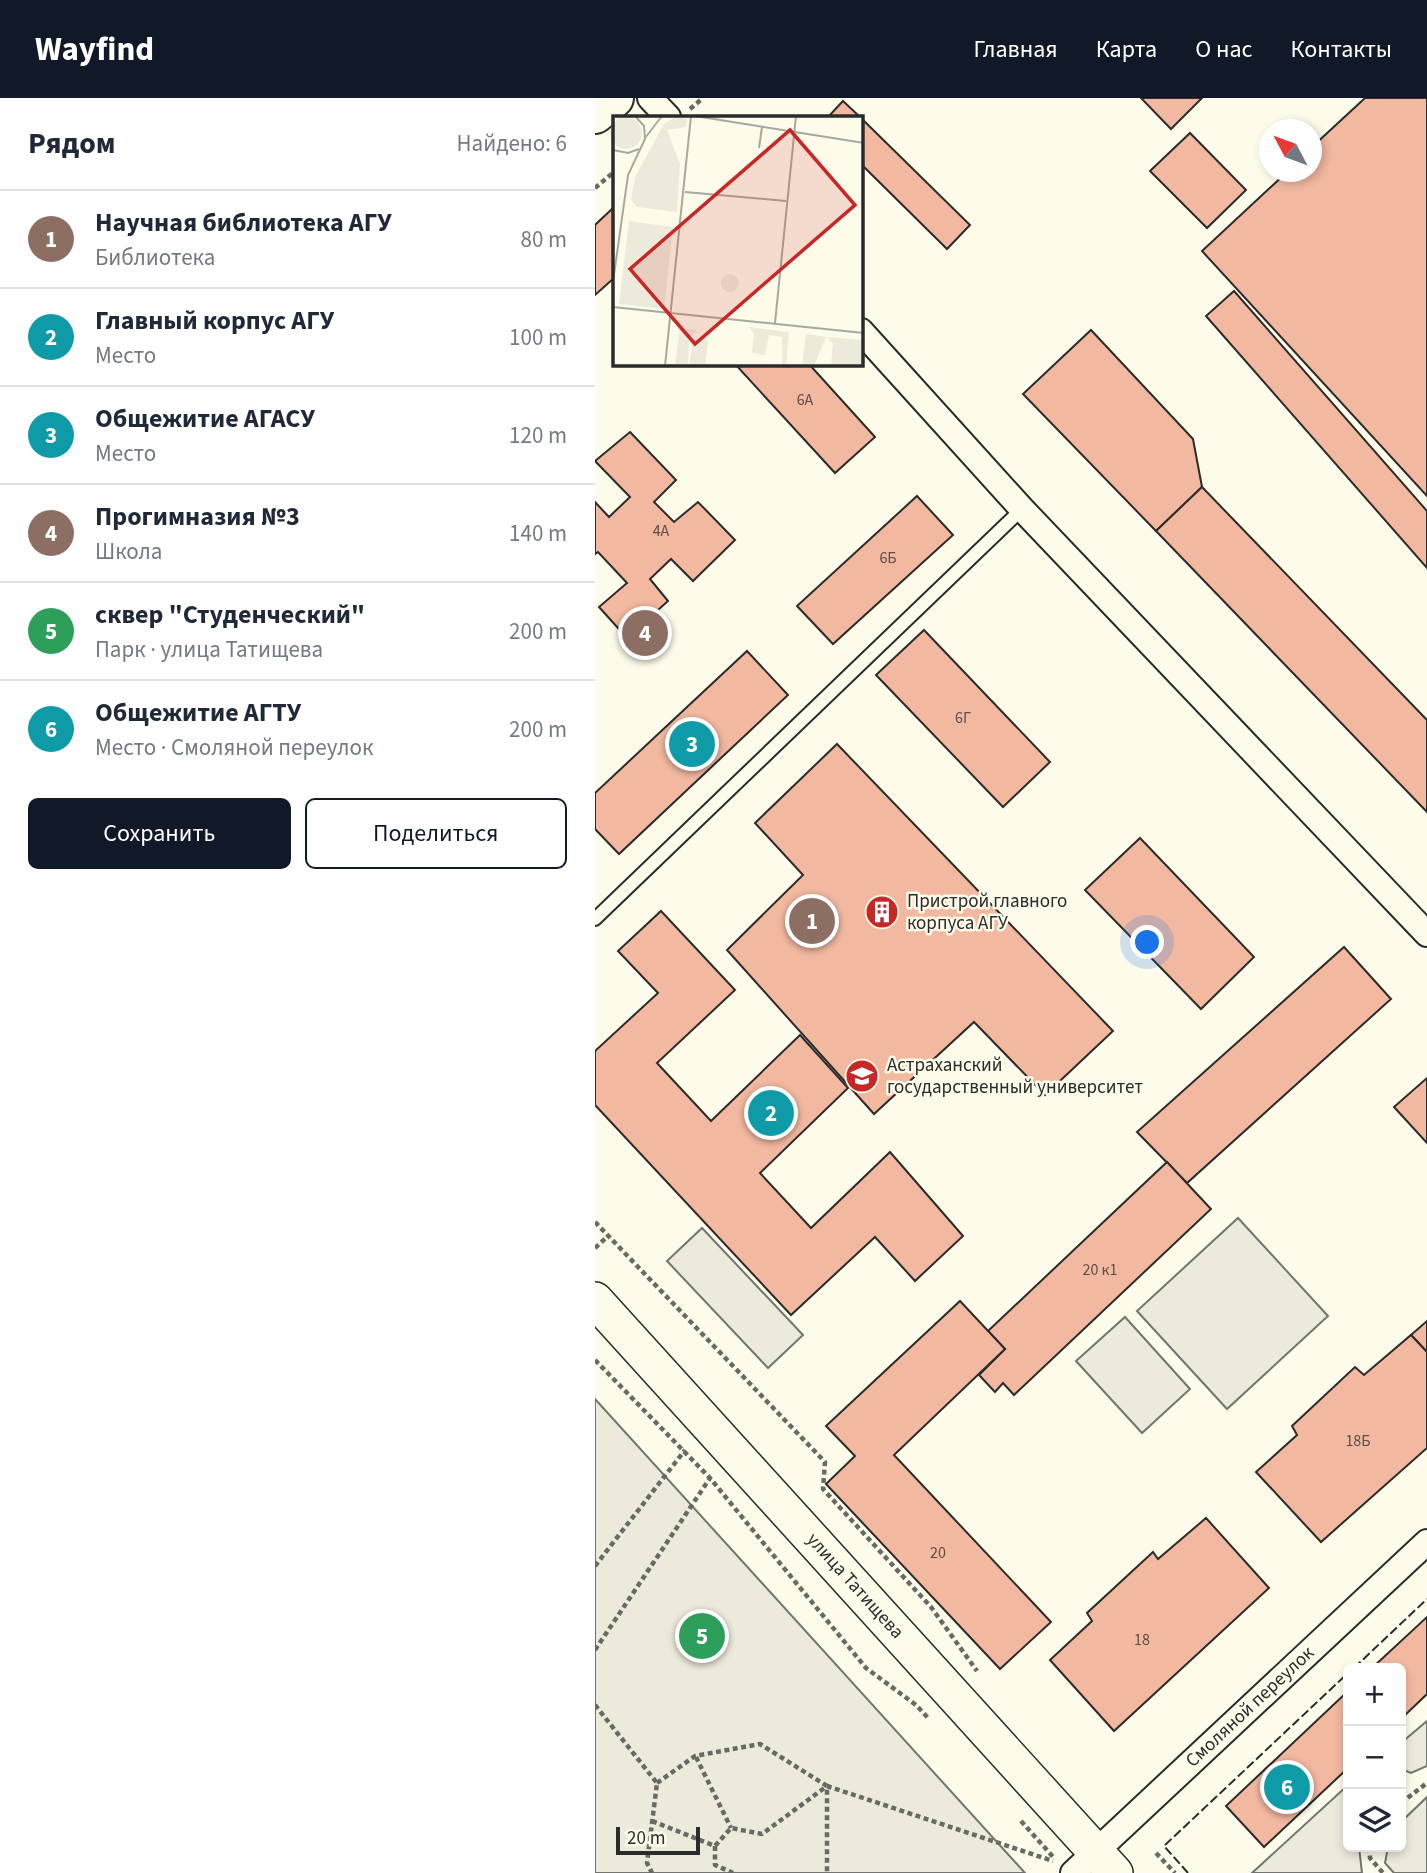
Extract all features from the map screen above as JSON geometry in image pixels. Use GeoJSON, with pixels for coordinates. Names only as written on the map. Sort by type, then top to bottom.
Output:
{"type":"FeatureCollection","features":[{"type":"Feature","properties":{"kind":"highway"},"geometry":{"type":"LineString","coordinates":[[595,114],[614,98]]}},
{"type":"Feature","properties":{"kind":"main road","name":"улица Татищева"},"geometry":{"type":"LineString","coordinates":[[595,1300],[1095,1866]]}},
{"type":"Feature","properties":{"kind":"street"},"geometry":{"type":"LineString","coordinates":[[650,98],[667,116]]}},
{"type":"Feature","properties":{"kind":"street"},"geometry":{"type":"LineString","coordinates":[[863,333],[1022,509],[1427,934]]}},
{"type":"Feature","properties":{"kind":"street","name":"Смоляной переулок"},"geometry":{"type":"LineString","coordinates":[[1095,1866],[1427,1542]]}},
{"type":"Feature","properties":{"kind":"lane"},"geometry":{"type":"LineString","coordinates":[[595,919],[1022,509]]}},
{"type":"Feature","properties":{"kind":"path"},"geometry":{"type":"LineString","coordinates":[[595,188],[613,173]]}},
{"type":"Feature","properties":{"kind":"path"},"geometry":{"type":"LineString","coordinates":[[595,1222],[825,1462],[823,1489],[931,1607],[983,1679]]}},
{"type":"Feature","properties":{"kind":"path"},"geometry":{"type":"LineString","coordinates":[[595,1248],[608,1236]]}},
{"type":"Feature","properties":{"kind":"path"},"geometry":{"type":"LineString","coordinates":[[595,1360],[685,1450],[866,1668],[916,1705],[935,1725]]}},
{"type":"Feature","properties":{"kind":"path"},"geometry":{"type":"LineString","coordinates":[[595,1566],[685,1450]]}},
{"type":"Feature","properties":{"kind":"path"},"geometry":{"type":"LineString","coordinates":[[595,1650],[709,1478]]}},
{"type":"Feature","properties":{"kind":"path"},"geometry":{"type":"LineString","coordinates":[[595,1705],[657,1783],[647,1863],[652,1873]]}},
{"type":"Feature","properties":{"kind":"path"},"geometry":{"type":"LineString","coordinates":[[657,1783],[695,1756],[760,1744],[827,1786],[1058,1862],[1018,1817]]}},
{"type":"Feature","properties":{"kind":"path"},"geometry":{"type":"LineString","coordinates":[[695,1756],[731,1828]]}},
{"type":"Feature","properties":{"kind":"path"},"geometry":{"type":"LineString","coordinates":[[1406,1799],[1427,1783]]}},
{"type":"Feature","properties":{"kind":"path"},"geometry":{"type":"LineString","coordinates":[[731,1828],[762,1834],[827,1786]]}},
{"type":"Feature","properties":{"kind":"path"},"geometry":{"type":"LineString","coordinates":[[827,1786],[827,1873]]}},
{"type":"Feature","properties":{"kind":"path"},"geometry":{"type":"LineString","coordinates":[[652,1821],[715,1846]]}},
{"type":"Feature","properties":{"kind":"path"},"geometry":{"type":"LineString","coordinates":[[731,1828],[715,1846],[715,1865],[733,1873]]}},
{"type":"Feature","properties":{"kind":"path"},"geometry":{"type":"LineString","coordinates":[[1369,1852],[1370,1858],[1383,1873]]}},
{"type":"Feature","properties":{"kind":"path"},"geometry":{"type":"LineString","coordinates":[[1157,1853],[1175,1873]]}},
{"type":"Feature","properties":{"kind":"shaded area"},"geometry":{"type":"Polygon","coordinates":[[[1238,1218],[1328,1316],[1227,1409],[1137,1311],[1238,1218]]]}},
{"type":"Feature","properties":{"kind":"shaded area"},"geometry":{"type":"Polygon","coordinates":[[[702,1228],[803,1335],[768,1368],[667,1261],[702,1228]]]}},
{"type":"Feature","properties":{"kind":"shaded area"},"geometry":{"type":"Polygon","coordinates":[[[1125,1317],[1190,1389],[1142,1433],[1076,1361],[1125,1317]]]}},
{"type":"Feature","properties":{"kind":"shaded area"},"geometry":{"type":"Polygon","coordinates":[[[595,1399],[1025,1873],[595,1873],[595,1399]]]}},
{"type":"Feature","properties":{"kind":"shaded area"},"geometry":{"type":"Polygon","coordinates":[[[1427,1721],[1427,1766],[1411,1773],[1406,1771],[1406,1739],[1427,1721]]]}},
{"type":"Feature","properties":{"kind":"shaded area"},"geometry":{"type":"Polygon","coordinates":[[[1343,1790],[1343,1852],[1360,1852],[1362,1873],[1252,1873],[1343,1790]]]}},
{"type":"Feature","properties":{"kind":"shaded area"},"geometry":{"type":"Polygon","coordinates":[[[1427,1797],[1427,1873],[1394,1873],[1385,1863],[1387,1852],[1406,1852],[1406,1817],[1427,1797]]]}},
{"type":"Feature","properties":{"kind":"building"},"geometry":{"type":"Polygon","coordinates":[[[1141,98],[1202,98],[1171,129],[1141,98]]]}},
{"type":"Feature","properties":{"kind":"building"},"geometry":{"type":"Polygon","coordinates":[[[1365,98],[1427,98],[1427,496],[1202,251],[1276,182],[1322,182],[1322,138],[1365,98]]]}},
{"type":"Feature","properties":{"kind":"building"},"geometry":{"type":"Polygon","coordinates":[[[843,101],[859,116],[829,116],[843,101]]]}},
{"type":"Feature","properties":{"kind":"building"},"geometry":{"type":"Polygon","coordinates":[[[863,120],[970,225],[947,249],[863,166],[863,120]]]}},
{"type":"Feature","properties":{"kind":"building"},"geometry":{"type":"Polygon","coordinates":[[[1190,133],[1246,190],[1207,228],[1150,171],[1190,133]]]}},
{"type":"Feature","properties":{"kind":"building"},"geometry":{"type":"Polygon","coordinates":[[[613,208],[613,279],[595,295],[595,225],[613,208]]]}},
{"type":"Feature","properties":{"kind":"building"},"geometry":{"type":"Polygon","coordinates":[[[1234,291],[1427,511],[1427,568],[1206,316],[1234,291]]]}},
{"type":"Feature","properties":{"kind":"building"},"geometry":{"type":"Polygon","coordinates":[[[1091,330],[1193,439],[1202,487],[1156,531],[1023,394],[1091,330]]]}},
{"type":"Feature","properties":{"kind":"building"},"geometry":{"type":"Polygon","coordinates":[[[737,366],[811,366],[875,437],[835,473],[737,366]]]}},
{"type":"Feature","properties":{"kind":"building"},"geometry":{"type":"Polygon","coordinates":[[[630,432],[676,480],[654,502],[674,522],[698,502],[735,540],[693,581],[671,559],[650,579],[668,601],[627,638],[599,607],[627,583],[598,552],[595,554],[595,502],[609,517],[630,497],[595,461],[630,432]]]}},
{"type":"Feature","properties":{"kind":"building"},"geometry":{"type":"Polygon","coordinates":[[[1202,487],[1427,720],[1427,812],[1156,531],[1202,487]]]}},
{"type":"Feature","properties":{"kind":"building"},"geometry":{"type":"Polygon","coordinates":[[[917,496],[953,535],[833,644],[797,606],[917,496]]]}},
{"type":"Feature","properties":{"kind":"building"},"geometry":{"type":"Polygon","coordinates":[[[924,630],[1050,762],[1003,807],[876,675],[924,630]]]}},
{"type":"Feature","properties":{"kind":"building"},"geometry":{"type":"Polygon","coordinates":[[[747,651],[788,695],[619,854],[595,829],[595,793],[747,651]]]}},
{"type":"Feature","properties":{"kind":"building","name":"Пристрой главного корпуса АГУ"},"geometry":{"type":"Polygon","coordinates":[[[837,744],[1113,1031],[1045,1095],[974,1022],[874,1114],[727,950],[803,875],[755,823],[837,744]]]}},
{"type":"Feature","properties":{"kind":"building"},"geometry":{"type":"Polygon","coordinates":[[[1140,838],[1254,957],[1201,1009],[1085,890],[1140,838]]]}},
{"type":"Feature","properties":{"kind":"building"},"geometry":{"type":"Polygon","coordinates":[[[661,911],[735,990],[657,1063],[711,1121],[800,1035],[848,1088],[760,1173],[811,1228],[890,1152],[963,1236],[915,1281],[875,1237],[791,1315],[595,1105],[595,1051],[658,993],[618,951],[661,911]]]}},
{"type":"Feature","properties":{"kind":"building"},"geometry":{"type":"Polygon","coordinates":[[[1344,947],[1391,999],[1187,1183],[1137,1132],[1344,947]]]}},
{"type":"Feature","properties":{"kind":"building"},"geometry":{"type":"Polygon","coordinates":[[[1427,1078],[1427,1143],[1394,1107],[1427,1078]]]}},
{"type":"Feature","properties":{"kind":"building"},"geometry":{"type":"Polygon","coordinates":[[[1167,1162],[1211,1209],[1014,1395],[1003,1383],[995,1392],[979,1375],[1005,1349],[988,1331],[1167,1162]]]}},
{"type":"Feature","properties":{"kind":"building"},"geometry":{"type":"Polygon","coordinates":[[[960,1301],[1005,1349],[894,1455],[1051,1622],[1000,1669],[826,1484],[855,1456],[826,1426],[960,1301]]]}},
{"type":"Feature","properties":{"kind":"building"},"geometry":{"type":"Polygon","coordinates":[[[1427,1321],[1427,1352],[1411,1335],[1427,1321]]]}},
{"type":"Feature","properties":{"kind":"building"},"geometry":{"type":"Polygon","coordinates":[[[1411,1335],[1427,1352],[1427,1448],[1321,1542],[1256,1472],[1297,1435],[1292,1426],[1355,1367],[1364,1375],[1411,1335]]]}},
{"type":"Feature","properties":{"kind":"building"},"geometry":{"type":"Polygon","coordinates":[[[1206,1518],[1269,1588],[1114,1731],[1050,1660],[1092,1621],[1087,1613],[1153,1552],[1158,1559],[1206,1518]]]}},
{"type":"Feature","properties":{"kind":"building"},"geometry":{"type":"Polygon","coordinates":[[[1427,1617],[1427,1694],[1406,1714],[1406,1663],[1377,1663],[1427,1617]]]}},
{"type":"Feature","properties":{"kind":"building"},"geometry":{"type":"Polygon","coordinates":[[[1343,1696],[1343,1773],[1264,1847],[1226,1806],[1343,1696]]]}},
{"type":"Feature","properties":{"kind":"fence"},"geometry":{"type":"LineString","coordinates":[[1359,1663],[1427,1599]]}},
{"type":"Feature","properties":{"kind":"fence"},"geometry":{"type":"LineString","coordinates":[[1188,1873],[1164,1846],[1343,1678]]}},
{"type":"Feature","properties":{"kind":"place","name":"Прогимназия №3"},"geometry":{"type":"Point","coordinates":[645,633]}},
{"type":"Feature","properties":{"kind":"place","name":"Общежитие АГАСУ"},"geometry":{"type":"Point","coordinates":[692,744]}},
{"type":"Feature","properties":{"kind":"place","name":"Пристрой главного корпуса АГУ"},"geometry":{"type":"Point","coordinates":[882,912]}},
{"type":"Feature","properties":{"kind":"place","name":"Научная библиотека АГУ"},"geometry":{"type":"Point","coordinates":[812,921]}},
{"type":"Feature","properties":{"kind":"place","name":"Астраханский государственный университет"},"geometry":{"type":"Point","coordinates":[862,1076]}},
{"type":"Feature","properties":{"kind":"place","name":"Главный корпус АГУ"},"geometry":{"type":"Point","coordinates":[771,1113]}},
{"type":"Feature","properties":{"kind":"place","name":"сквер \"Студенческий\""},"geometry":{"type":"Point","coordinates":[702,1636]}},
{"type":"Feature","properties":{"kind":"place","name":"Общежитие АГТУ"},"geometry":{"type":"Point","coordinates":[1287,1787]}}]}
